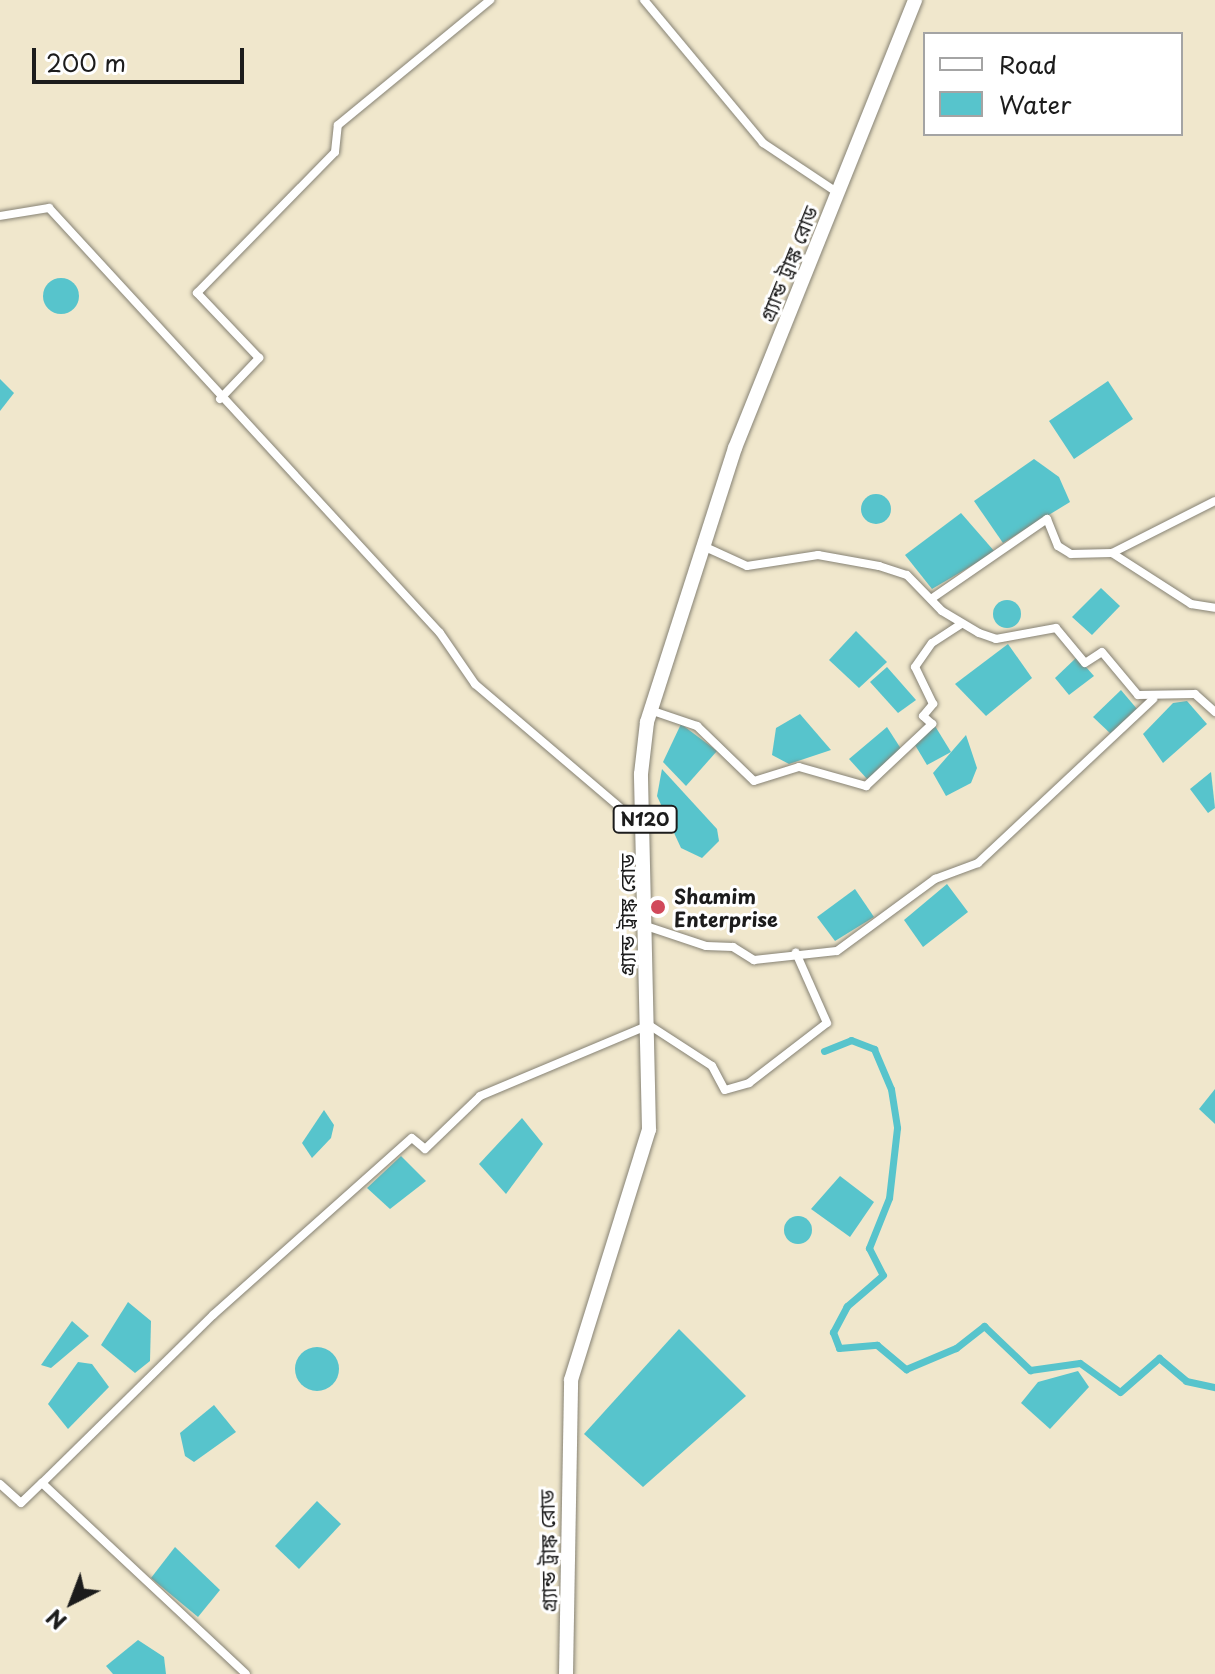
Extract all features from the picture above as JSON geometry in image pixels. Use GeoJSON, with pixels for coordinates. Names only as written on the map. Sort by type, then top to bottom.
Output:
{"type":"FeatureCollection","features":[{"type":"Feature","properties":{"kind":"highway","name":"গ্র্যান্ড ট্রাঙ্ক রোড"},"geometry":{"type":"LineString","coordinates":[[566,1674],[571,1380],[649,1130],[649,1025],[643,925],[646,829],[641,774],[650,710],[703,546],[915,0]]}},
{"type":"Feature","properties":{"kind":"street"},"geometry":{"type":"LineString","coordinates":[[220,399],[259,358],[197,293],[335,152],[338,125],[490,0]]}},
{"type":"Feature","properties":{"kind":"street"},"geometry":{"type":"LineString","coordinates":[[644,0],[763,143],[839,194]]}},
{"type":"Feature","properties":{"kind":"street"},"geometry":{"type":"LineString","coordinates":[[0,216],[49,208],[220,399],[440,633],[475,684],[572,760],[599,796],[646,829]]}},
{"type":"Feature","properties":{"kind":"street"},"geometry":{"type":"LineString","coordinates":[[931,599],[1047,519],[1058,546],[1071,554],[1112,553],[1215,501]]}},
{"type":"Feature","properties":{"kind":"street"},"geometry":{"type":"LineString","coordinates":[[703,546],[747,566],[818,555],[869,562],[907,575],[961,624],[996,639],[1056,628],[1085,663],[1102,652],[1126,685],[1153,699],[1195,694],[1215,712]]}},
{"type":"Feature","properties":{"kind":"street"},"geometry":{"type":"LineString","coordinates":[[1112,553],[1191,604],[1215,608]]}},
{"type":"Feature","properties":{"kind":"street"},"geometry":{"type":"LineString","coordinates":[[650,710],[697,726],[754,781],[799,767],[866,786],[932,724],[923,716],[933,704],[915,667],[932,643],[961,624]]}},
{"type":"Feature","properties":{"kind":"street"},"geometry":{"type":"LineString","coordinates":[[643,925],[706,946],[733,947],[754,960],[796,953],[837,951],[935,879],[978,863],[1153,699]]}},
{"type":"Feature","properties":{"kind":"street"},"geometry":{"type":"LineString","coordinates":[[0,1484],[21,1503],[202,1325],[412,1138],[425,1149],[480,1096],[649,1025],[705,1061],[725,1090],[735,1091],[827,1023],[796,953]]}},
{"type":"Feature","properties":{"kind":"street"},"geometry":{"type":"LineString","coordinates":[[42,1483],[246,1674]]}},
{"type":"Feature","properties":{"kind":"water"},"geometry":{"type":"Polygon","coordinates":[[[61,278],[74,283],[79,296],[74,309],[61,314],[48,309],[43,296],[48,283],[61,278]]]}},
{"type":"Feature","properties":{"kind":"water"},"geometry":{"type":"Polygon","coordinates":[[[0,379],[14,393],[0,411],[0,379]]]}},
{"type":"Feature","properties":{"kind":"water"},"geometry":{"type":"Polygon","coordinates":[[[1108,381],[1133,419],[1074,459],[1049,421],[1108,381]]]}},
{"type":"Feature","properties":{"kind":"water"},"geometry":{"type":"Polygon","coordinates":[[[1034,459],[1059,477],[1070,502],[1003,543],[974,501],[1034,459]]]}},
{"type":"Feature","properties":{"kind":"water"},"geometry":{"type":"Polygon","coordinates":[[[876,494],[887,498],[891,509],[887,520],[876,524],[865,520],[861,509],[865,498],[876,494]]]}},
{"type":"Feature","properties":{"kind":"water"},"geometry":{"type":"Polygon","coordinates":[[[961,513],[995,552],[932,589],[905,555],[961,513]]]}},
{"type":"Feature","properties":{"kind":"water"},"geometry":{"type":"Polygon","coordinates":[[[1101,588],[1120,606],[1092,635],[1072,617],[1101,588]]]}},
{"type":"Feature","properties":{"kind":"water"},"geometry":{"type":"Polygon","coordinates":[[[1007,600],[1017,604],[1021,614],[1017,624],[1007,628],[997,624],[993,614],[997,604],[1007,600]]]}},
{"type":"Feature","properties":{"kind":"water"},"geometry":{"type":"Polygon","coordinates":[[[856,631],[887,662],[859,688],[829,660],[856,631]]]}},
{"type":"Feature","properties":{"kind":"water"},"geometry":{"type":"Polygon","coordinates":[[[1008,644],[1032,678],[986,716],[955,684],[1008,644]]]}},
{"type":"Feature","properties":{"kind":"water"},"geometry":{"type":"Polygon","coordinates":[[[1077,657],[1094,676],[1069,695],[1055,678],[1077,657]]]}},
{"type":"Feature","properties":{"kind":"water"},"geometry":{"type":"Polygon","coordinates":[[[887,667],[916,700],[898,713],[870,682],[887,667]]]}},
{"type":"Feature","properties":{"kind":"water"},"geometry":{"type":"Polygon","coordinates":[[[1121,690],[1137,709],[1112,735],[1093,717],[1121,690]]]}},
{"type":"Feature","properties":{"kind":"water"},"geometry":{"type":"Polygon","coordinates":[[[1187,701],[1207,724],[1163,763],[1143,734],[1173,703],[1187,701]]]}},
{"type":"Feature","properties":{"kind":"water"},"geometry":{"type":"Polygon","coordinates":[[[800,714],[831,750],[789,764],[772,755],[776,728],[800,714]]]}},
{"type":"Feature","properties":{"kind":"water"},"geometry":{"type":"Polygon","coordinates":[[[681,724],[717,751],[686,786],[663,762],[681,724]]]}},
{"type":"Feature","properties":{"kind":"water"},"geometry":{"type":"Polygon","coordinates":[[[935,726],[951,752],[927,765],[915,745],[935,726]]]}},
{"type":"Feature","properties":{"kind":"water"},"geometry":{"type":"Polygon","coordinates":[[[887,727],[903,752],[868,780],[849,759],[887,727]]]}},
{"type":"Feature","properties":{"kind":"water"},"geometry":{"type":"Polygon","coordinates":[[[966,735],[977,768],[971,783],[946,796],[933,773],[966,735]]]}},
{"type":"Feature","properties":{"kind":"water"},"geometry":{"type":"Polygon","coordinates":[[[662,769],[717,829],[719,841],[702,858],[681,848],[657,796],[662,769]]]}},
{"type":"Feature","properties":{"kind":"water"},"geometry":{"type":"Polygon","coordinates":[[[1211,772],[1215,808],[1208,813],[1190,789],[1211,772]]]}},
{"type":"Feature","properties":{"kind":"water"},"geometry":{"type":"Polygon","coordinates":[[[947,884],[968,912],[923,947],[904,920],[947,884]]]}},
{"type":"Feature","properties":{"kind":"water"},"geometry":{"type":"Polygon","coordinates":[[[855,889],[874,917],[835,941],[817,917],[855,889]]]}},
{"type":"Feature","properties":{"kind":"water"},"geometry":{"type":"Polygon","coordinates":[[[1215,1089],[1215,1124],[1199,1109],[1215,1089]]]}},
{"type":"Feature","properties":{"kind":"water"},"geometry":{"type":"Polygon","coordinates":[[[324,1110],[334,1125],[331,1138],[312,1158],[302,1143],[324,1110]]]}},
{"type":"Feature","properties":{"kind":"water"},"geometry":{"type":"Polygon","coordinates":[[[522,1118],[543,1144],[506,1194],[479,1164],[522,1118]]]}},
{"type":"Feature","properties":{"kind":"water"},"geometry":{"type":"Polygon","coordinates":[[[401,1156],[426,1181],[390,1209],[367,1188],[401,1156]]]}},
{"type":"Feature","properties":{"kind":"water"},"geometry":{"type":"Polygon","coordinates":[[[840,1176],[874,1202],[850,1237],[811,1209],[840,1176]]]}},
{"type":"Feature","properties":{"kind":"water"},"geometry":{"type":"Polygon","coordinates":[[[798,1216],[808,1220],[812,1230],[808,1240],[798,1244],[788,1240],[784,1230],[788,1220],[798,1216]]]}},
{"type":"Feature","properties":{"kind":"water"},"geometry":{"type":"Polygon","coordinates":[[[128,1302],[151,1321],[150,1361],[135,1373],[101,1345],[128,1302]]]}},
{"type":"Feature","properties":{"kind":"water"},"geometry":{"type":"Polygon","coordinates":[[[72,1321],[89,1336],[51,1368],[41,1365],[72,1321]]]}},
{"type":"Feature","properties":{"kind":"water"},"geometry":{"type":"Polygon","coordinates":[[[679,1329],[746,1396],[643,1487],[584,1434],[679,1329]]]}},
{"type":"Feature","properties":{"kind":"water"},"geometry":{"type":"Polygon","coordinates":[[[317,1347],[333,1353],[339,1369],[333,1385],[317,1391],[301,1385],[295,1369],[301,1353],[317,1347]]]}},
{"type":"Feature","properties":{"kind":"water"},"geometry":{"type":"Polygon","coordinates":[[[78,1362],[92,1364],[109,1387],[68,1429],[48,1404],[78,1362]]]}},
{"type":"Feature","properties":{"kind":"water"},"geometry":{"type":"Polygon","coordinates":[[[1078,1371],[1089,1387],[1050,1429],[1021,1403],[1038,1382],[1078,1371]]]}},
{"type":"Feature","properties":{"kind":"water"},"geometry":{"type":"Polygon","coordinates":[[[214,1405],[236,1432],[194,1462],[185,1456],[180,1433],[214,1405]]]}},
{"type":"Feature","properties":{"kind":"water"},"geometry":{"type":"Polygon","coordinates":[[[317,1501],[341,1524],[299,1569],[275,1546],[317,1501]]]}},
{"type":"Feature","properties":{"kind":"water"},"geometry":{"type":"Polygon","coordinates":[[[175,1547],[220,1590],[198,1617],[151,1578],[175,1547]]]}},
{"type":"Feature","properties":{"kind":"water"},"geometry":{"type":"Polygon","coordinates":[[[138,1640],[164,1657],[166,1674],[113,1674],[106,1666],[138,1640]]]}},
{"type":"Feature","properties":{"kind":"waterway"},"geometry":{"type":"LineString","coordinates":[[824,1051],[851,1040],[874,1049],[891,1089],[897,1128],[889,1198],[869,1248],[883,1275],[847,1306],[833,1332],[839,1348],[877,1345],[906,1369],[956,1348],[984,1326],[1030,1370],[1080,1363],[1120,1392],[1159,1358],[1186,1381],[1215,1387]]}},
{"type":"Feature","properties":{"kind":"place","name":"Shamim Enterprise"},"geometry":{"type":"Point","coordinates":[658,907]}}]}
